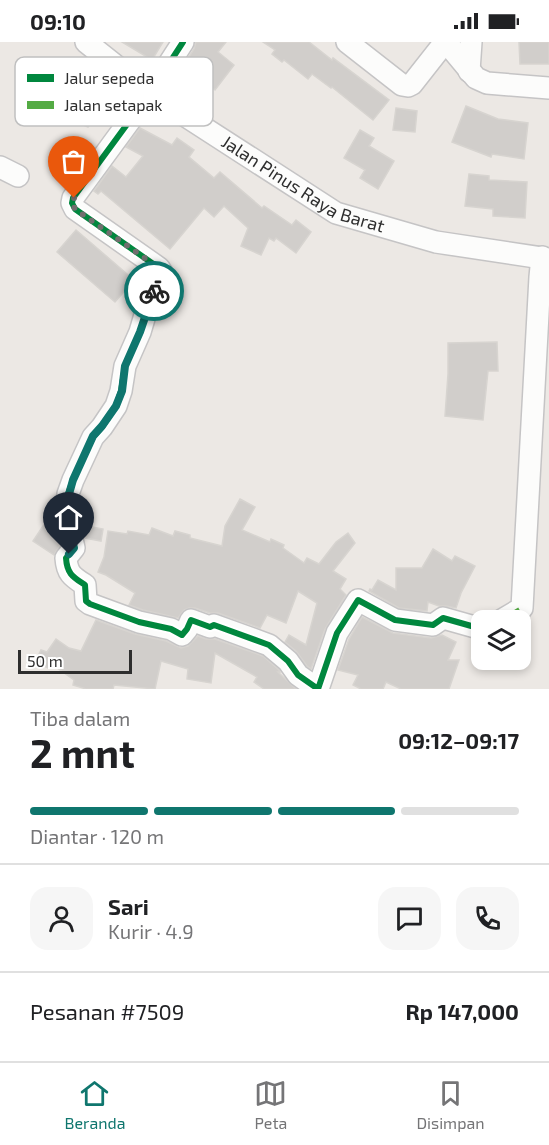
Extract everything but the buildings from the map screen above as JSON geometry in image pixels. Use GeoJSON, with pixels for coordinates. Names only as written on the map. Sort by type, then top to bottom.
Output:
{"type":"FeatureCollection","features":[{"type":"Feature","properties":{"kind":"street","name":"Jalan Pinus Raya Barat"},"geometry":{"type":"LineString","coordinates":[[86,42],[105,57]]}},
{"type":"Feature","properties":{"kind":"street"},"geometry":{"type":"LineString","coordinates":[[173,57],[183,42]]}},
{"type":"Feature","properties":{"kind":"street"},"geometry":{"type":"LineString","coordinates":[[347,42],[402,85],[412,84],[445,42],[476,78],[487,83],[549,88]]}},
{"type":"Feature","properties":{"kind":"street"},"geometry":{"type":"LineString","coordinates":[[469,71],[471,42]]}},
{"type":"Feature","properties":{"kind":"street"},"geometry":{"type":"LineString","coordinates":[[126,126],[72,203],[75,209],[159,268],[162,273],[150,298],[140,332],[125,366],[122,391],[116,406],[93,436],[69,494],[68,521],[74,548],[66,558],[67,567],[73,577],[85,585],[86,601],[139,622],[171,629],[182,635],[190,620],[210,627],[214,625],[269,645],[288,661],[298,675],[318,689],[337,633],[358,600],[395,620],[433,625],[443,618],[471,626]]}},
{"type":"Feature","properties":{"kind":"street","name":"Jalan Pinus Raya Barat"},"geometry":{"type":"LineString","coordinates":[[201,126],[336,213],[436,242],[546,258]]}},
{"type":"Feature","properties":{"kind":"street"},"geometry":{"type":"LineString","coordinates":[[519,610],[522,608],[546,258]]}},
{"type":"Feature","properties":{"kind":"cycle path"},"geometry":{"type":"LineString","coordinates":[[173,57],[183,42]]}},
{"type":"Feature","properties":{"kind":"cycle path"},"geometry":{"type":"LineString","coordinates":[[126,126],[73,198],[72,203],[75,209],[159,268],[162,273],[150,298],[140,332],[125,366],[116,406],[93,437],[68,494],[68,521],[74,548],[66,558],[69,571],[85,585],[86,601],[90,604],[139,622],[171,629],[182,635],[191,620],[210,627],[214,625],[269,645],[288,661],[298,675],[318,689]]}},
{"type":"Feature","properties":{"kind":"cycle path"},"geometry":{"type":"LineString","coordinates":[[318,689],[337,633],[358,600],[395,620],[433,625],[443,618],[471,626]]}},
{"type":"Feature","properties":{"kind":"way so far"},"geometry":{"type":"LineString","coordinates":[[74,198],[72,203],[75,209],[159,268],[162,273],[154,291]]}},
{"type":"Feature","properties":{"kind":"route"},"geometry":{"type":"LineString","coordinates":[[69,554],[74,548],[67,506],[73,480],[93,436],[116,406],[122,391],[125,366],[154,291]]}}]}
